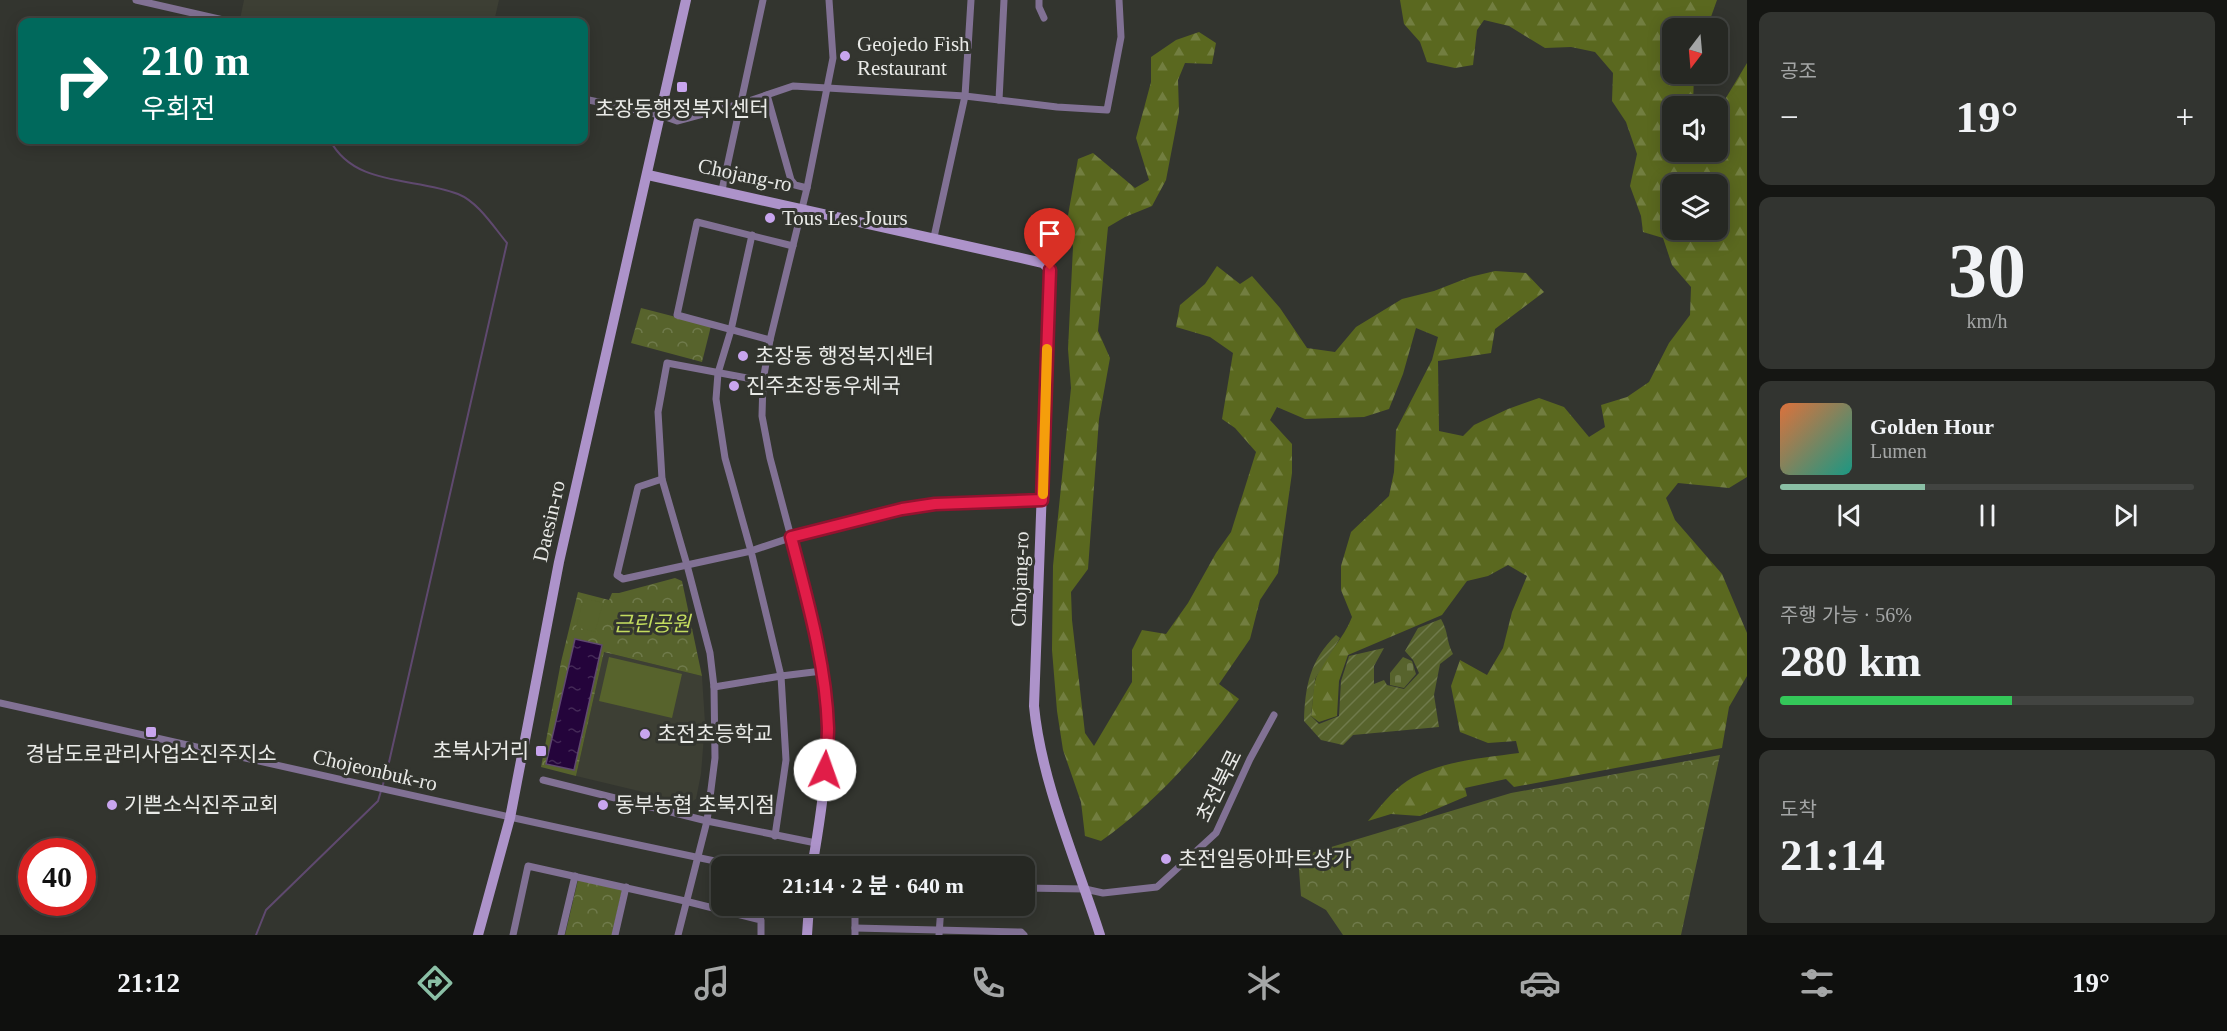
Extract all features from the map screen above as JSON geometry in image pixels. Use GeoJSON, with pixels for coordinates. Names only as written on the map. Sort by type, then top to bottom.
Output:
{"type":"FeatureCollection","features":[{"type":"Feature","properties":{"kind":"street"},"geometry":{"type":"LineString","coordinates":[[136,0],[215,18]]}},
{"type":"Feature","properties":{"kind":"street","name":"Daesin-ro"},"geometry":{"type":"LineString","coordinates":[[478,935],[510,819],[559,562],[686,0]]}},
{"type":"Feature","properties":{"kind":"street"},"geometry":{"type":"LineString","coordinates":[[722,190],[763,0]]}},
{"type":"Feature","properties":{"kind":"street"},"geometry":{"type":"LineString","coordinates":[[814,856],[824,790],[828,729],[822,671],[808,602],[770,458],[762,416],[763,381],[770,340],[803,208],[833,58],[829,0]]}},
{"type":"Feature","properties":{"kind":"street"},"geometry":{"type":"LineString","coordinates":[[934,237],[965,96],[972,0]]}},
{"type":"Feature","properties":{"kind":"street"},"geometry":{"type":"LineString","coordinates":[[999,100],[1004,0]]}},
{"type":"Feature","properties":{"kind":"street"},"geometry":{"type":"LineString","coordinates":[[1039,0],[1039,7],[1044,18]]}},
{"type":"Feature","properties":{"kind":"street"},"geometry":{"type":"LineString","coordinates":[[588,100],[660,115],[677,121],[740,104],[793,86],[965,96],[1057,107],[1107,110],[1113,69],[1121,37],[1119,0]]}},
{"type":"Feature","properties":{"kind":"street"},"geometry":{"type":"LineString","coordinates":[[767,95],[791,180],[795,185],[807,188]]}},
{"type":"Feature","properties":{"kind":"street","name":"Chojang-ro"},"geometry":{"type":"LineString","coordinates":[[648,175],[1043,262],[1050,270],[1034,706],[1037,738],[1100,935]]}},
{"type":"Feature","properties":{"kind":"street"},"geometry":{"type":"LineString","coordinates":[[770,340],[677,315],[698,222],[793,246]]}},
{"type":"Feature","properties":{"kind":"street"},"geometry":{"type":"LineString","coordinates":[[752,235],[731,330],[718,373],[716,399],[724,458],[751,551],[781,676],[786,760],[775,836]]}},
{"type":"Feature","properties":{"kind":"street"},"geometry":{"type":"LineString","coordinates":[[678,935],[707,821],[715,758],[714,687],[710,653],[662,479],[658,412],[667,363],[763,381]]}},
{"type":"Feature","properties":{"kind":"street"},"geometry":{"type":"LineString","coordinates":[[662,479],[638,487],[617,575],[623,579],[751,551],[791,537],[902,509],[935,504],[1042,500]]}},
{"type":"Feature","properties":{"kind":"street"},"geometry":{"type":"LineString","coordinates":[[714,687],[822,671]]}},
{"type":"Feature","properties":{"kind":"street","name":"Chojeonbuk-ro"},"geometry":{"type":"LineString","coordinates":[[0,703],[382,787],[510,819],[711,860]]}},
{"type":"Feature","properties":{"kind":"street","name":"초전북로"},"geometry":{"type":"LineString","coordinates":[[1085,889],[1103,893],[1157,887],[1216,833],[1250,759],[1274,715]]}},
{"type":"Feature","properties":{"kind":"street"},"geometry":{"type":"LineString","coordinates":[[543,780],[707,821],[816,843]]}},
{"type":"Feature","properties":{"kind":"street"},"geometry":{"type":"LineString","coordinates":[[513,935],[528,866],[761,920],[760,935]]}},
{"type":"Feature","properties":{"kind":"street"},"geometry":{"type":"LineString","coordinates":[[561,935],[575,876]]}},
{"type":"Feature","properties":{"kind":"street"},"geometry":{"type":"LineString","coordinates":[[615,935],[626,887]]}},
{"type":"Feature","properties":{"kind":"street"},"geometry":{"type":"LineString","coordinates":[[1035,888],[1085,889]]}},
{"type":"Feature","properties":{"kind":"street"},"geometry":{"type":"LineString","coordinates":[[807,935],[808,916]]}},
{"type":"Feature","properties":{"kind":"street"},"geometry":{"type":"LineString","coordinates":[[855,916],[855,932],[1021,932],[1024,935]]}},
{"type":"Feature","properties":{"kind":"street"},"geometry":{"type":"LineString","coordinates":[[939,932],[940,916]]}},
{"type":"Feature","properties":{"kind":"shaded area"},"geometry":{"type":"Polygon","coordinates":[[[244,0],[499,0],[495,18],[240,18],[244,0]]]}},
{"type":"Feature","properties":{"kind":"shaded area","name":"초전초등학교"},"geometry":{"type":"Polygon","coordinates":[[[604,652],[702,676],[705,723],[701,774],[696,799],[689,803],[576,776],[604,652]]]}},
{"type":"Feature","properties":{"kind":"green space"},"geometry":{"type":"Polygon","coordinates":[[[1400,0],[1717,0],[1711,18],[1662,18],[1662,84],[1694,84],[1693,96],[1662,96],[1662,162],[1728,162],[1727,96],[1747,63],[1747,477],[1729,488],[1678,483],[1666,498],[1675,520],[1722,574],[1747,633],[1747,676],[1729,707],[1722,748],[1514,787],[1506,779],[1465,788],[1467,796],[1420,816],[1391,814],[1368,821],[1396,790],[1420,774],[1462,761],[1519,753],[1516,741],[1488,743],[1460,732],[1451,686],[1460,660],[1487,675],[1503,648],[1512,612],[1527,576],[1508,565],[1488,576],[1467,581],[1442,615],[1348,655],[1339,681],[1337,716],[1319,722],[1311,716],[1316,678],[1352,617],[1341,590],[1341,566],[1351,532],[1389,496],[1394,472],[1396,430],[1432,360],[1438,337],[1416,328],[1403,374],[1389,409],[1364,417],[1305,419],[1277,407],[1270,420],[1292,444],[1292,473],[1278,573],[1260,600],[1250,639],[1219,684],[1239,699],[1210,738],[1176,776],[1139,811],[1101,841],[1085,836],[1081,802],[1063,750],[1052,650],[1053,566],[1071,388],[1068,349],[1073,247],[1067,221],[1078,159],[1093,153],[1135,188],[1149,180],[1136,138],[1151,82],[1151,57],[1176,40],[1199,32],[1216,43],[1212,64],[1185,63],[1178,80],[1179,112],[1166,180],[1152,206],[1108,227],[1098,331],[1110,358],[1099,419],[1088,569],[1071,592],[1085,733],[1094,746],[1132,682],[1132,650],[1142,630],[1166,634],[1188,603],[1216,553],[1231,532],[1256,452],[1235,428],[1222,419],[1233,353],[1210,337],[1176,327],[1180,305],[1205,284],[1217,266],[1240,284],[1252,276],[1280,308],[1307,348],[1335,352],[1356,327],[1402,299],[1495,271],[1526,273],[1544,292],[1495,329],[1491,353],[1438,361],[1439,431],[1463,436],[1474,425],[1539,398],[1564,407],[1589,437],[1605,427],[1601,405],[1627,397],[1649,382],[1669,343],[1690,315],[1691,287],[1672,265],[1664,240],[1728,240],[1728,174],[1662,174],[1662,238],[1643,232],[1641,216],[1630,186],[1637,154],[1626,122],[1612,101],[1613,73],[1595,52],[1571,47],[1545,48],[1509,26],[1484,20],[1477,30],[1473,65],[1455,68],[1427,62],[1420,42],[1404,24],[1400,0]]]}},
{"type":"Feature","properties":{"kind":"green space"},"geometry":{"type":"Polygon","coordinates":[[[641,308],[711,326],[702,362],[631,343],[641,308]]]}},
{"type":"Feature","properties":{"kind":"green space","name":"근린공원"},"geometry":{"type":"Polygon","coordinates":[[[675,578],[682,581],[702,676],[604,652],[576,776],[541,767],[561,662],[578,592],[609,600],[612,593],[675,578]]]}},
{"type":"Feature","properties":{"kind":"green space"},"geometry":{"type":"Polygon","coordinates":[[[584,598],[603,603],[595,632],[576,627],[584,598]]]}},
{"type":"Feature","properties":{"kind":"green space"},"geometry":{"type":"Polygon","coordinates":[[[1441,619],[1453,654],[1440,664],[1434,695],[1439,727],[1353,735],[1343,745],[1321,740],[1304,721],[1311,674],[1320,654],[1336,635],[1340,638],[1315,679],[1311,716],[1319,724],[1339,716],[1341,681],[1349,656],[1384,648],[1374,666],[1374,684],[1384,680],[1387,685],[1404,689],[1419,673],[1413,660],[1405,651],[1418,628],[1441,619]]]}},
{"type":"Feature","properties":{"kind":"green space"},"geometry":{"type":"Polygon","coordinates":[[[609,657],[682,674],[672,718],[599,701],[609,657]]]}},
{"type":"Feature","properties":{"kind":"green space"},"geometry":{"type":"Polygon","coordinates":[[[1403,657],[1412,661],[1416,674],[1404,688],[1390,685],[1390,673],[1403,657]]]}},
{"type":"Feature","properties":{"kind":"green space"},"geometry":{"type":"Polygon","coordinates":[[[1720,755],[1681,935],[1343,935],[1326,910],[1301,896],[1298,857],[1511,793],[1720,755]]]}},
{"type":"Feature","properties":{"kind":"green space"},"geometry":{"type":"Polygon","coordinates":[[[578,880],[622,890],[612,935],[565,935],[578,880]]]}},
{"type":"Feature","properties":{"kind":"water"},"geometry":{"type":"Polygon","coordinates":[[[575,639],[602,645],[574,770],[546,764],[575,639]]]}},
{"type":"Feature","properties":{"kind":"waterway"},"geometry":{"type":"LineString","coordinates":[[256,935],[266,910],[378,801],[387,771],[507,243],[485,215],[458,194],[370,173],[354,166],[333,144]]}},
{"type":"Feature","properties":{"kind":"slow traffic"},"geometry":{"type":"LineString","coordinates":[[1043,494],[1047,349]]}},
{"type":"Feature","properties":{"kind":"place","name":"Geojedo Fish Restaurant"},"geometry":{"type":"Point","coordinates":[845,56]}},
{"type":"Feature","properties":{"kind":"place","name":"초장동행정복지센터"},"geometry":{"type":"Point","coordinates":[682,87]}},
{"type":"Feature","properties":{"kind":"place","name":"Tous Les Jours"},"geometry":{"type":"Point","coordinates":[770,218]}},
{"type":"Feature","properties":{"kind":"place","name":"초장동 행정복지센터"},"geometry":{"type":"Point","coordinates":[743,356]}},
{"type":"Feature","properties":{"kind":"place","name":"진주초장동우체국"},"geometry":{"type":"Point","coordinates":[734,386]}},
{"type":"Feature","properties":{"kind":"place","name":"경남도로관리사업소진주지소"},"geometry":{"type":"Point","coordinates":[151,732]}},
{"type":"Feature","properties":{"kind":"place","name":"초전초등학교"},"geometry":{"type":"Point","coordinates":[645,734]}},
{"type":"Feature","properties":{"kind":"place","name":"초북사거리"},"geometry":{"type":"Point","coordinates":[541,751]}},
{"type":"Feature","properties":{"kind":"place","name":"기쁜소식진주교회"},"geometry":{"type":"Point","coordinates":[112,805]}},
{"type":"Feature","properties":{"kind":"place","name":"동부농협 초북지점"},"geometry":{"type":"Point","coordinates":[603,805]}},
{"type":"Feature","properties":{"kind":"place","name":"초전일동아파트상가"},"geometry":{"type":"Point","coordinates":[1166,859]}},
{"type":"Feature","properties":{"kind":"route"},"geometry":{"type":"LineString","coordinates":[[825,770],[828,729],[822,671],[808,602],[791,537],[902,509],[935,504],[1042,500],[1050,270]]}}]}
